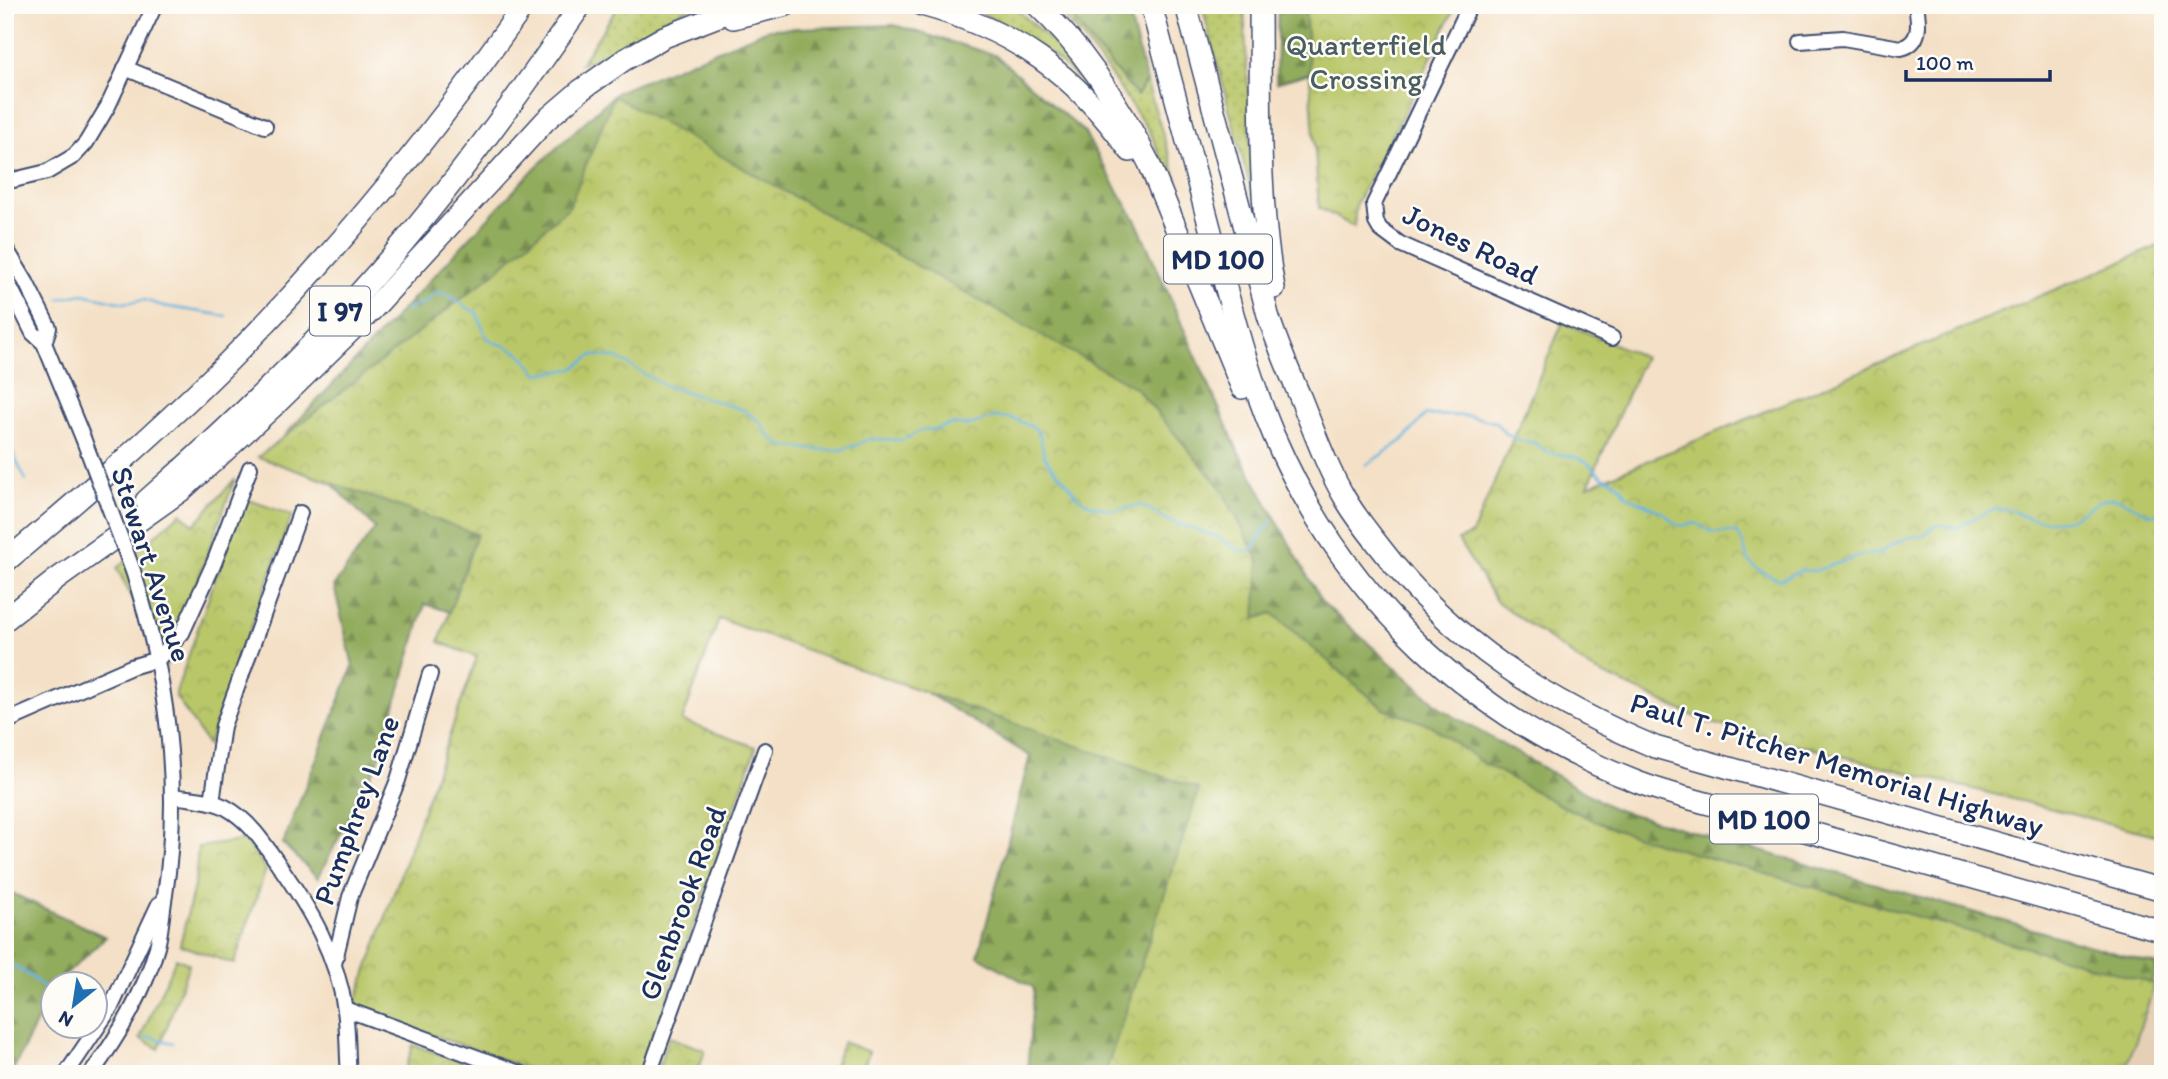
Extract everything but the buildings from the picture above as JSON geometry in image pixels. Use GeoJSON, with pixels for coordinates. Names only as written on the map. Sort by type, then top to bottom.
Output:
{"type":"FeatureCollection","features":[{"type":"Feature","properties":{"kind":"highway","name":"I 97"},"geometry":{"type":"LineString","coordinates":[[5,620],[57,579],[218,437],[303,352],[402,244],[493,130],[581,5]]}},
{"type":"Feature","properties":{"kind":"highway"},"geometry":{"type":"LineString","coordinates":[[57,579],[182,490],[317,366],[546,120],[581,90],[624,60],[664,37],[747,5]]}},
{"type":"Feature","properties":{"kind":"highway"},"geometry":{"type":"LineString","coordinates":[[664,37],[786,5]]}},
{"type":"Feature","properties":{"kind":"highway"},"geometry":{"type":"LineString","coordinates":[[922,5],[972,21],[1013,40],[1065,76],[1091,100],[1132,153],[1184,248]]}},
{"type":"Feature","properties":{"kind":"highway"},"geometry":{"type":"LineString","coordinates":[[1037,5],[1073,44],[1116,103],[1149,163],[1264,440],[1293,494],[1340,556]]}},
{"type":"Feature","properties":{"kind":"highway","name":"MD 100"},"geometry":{"type":"LineString","coordinates":[[1151,5],[1236,325],[1254,386],[1273,435],[1299,489],[1340,556],[1402,630],[1478,695],[1557,745],[1641,784],[2163,931]]}},
{"type":"Feature","properties":{"kind":"highway","name":"Paul T. Pitcher Memorial Highway"},"geometry":{"type":"LineString","coordinates":[[1186,5],[1268,315],[1281,355],[1326,465],[1348,503],[1397,570],[1469,641],[1539,691],[1655,747],[2163,890]]}},
{"type":"Feature","properties":{"kind":"highway"},"geometry":{"type":"LineString","coordinates":[[1260,5],[1262,183],[1268,252],[1299,396]]}},
{"type":"Feature","properties":{"kind":"highway","name":"I 97"},"geometry":{"type":"LineString","coordinates":[[5,562],[178,411],[321,264],[394,177],[519,11]]}},
{"type":"Feature","properties":{"kind":"street"},"geometry":{"type":"LineString","coordinates":[[5,182],[47,172],[75,156],[108,106],[155,5]]}},
{"type":"Feature","properties":{"kind":"street","name":"Jones Road"},"geometry":{"type":"LineString","coordinates":[[1471,5],[1374,204],[1376,222],[1386,235],[1422,255],[1612,338]]}},
{"type":"Feature","properties":{"kind":"street"},"geometry":{"type":"LineString","coordinates":[[1800,41],[1843,38],[1901,48],[1908,46],[1917,35],[1916,5]]}},
{"type":"Feature","properties":{"kind":"street"},"geometry":{"type":"LineString","coordinates":[[125,68],[265,126]]}},
{"type":"Feature","properties":{"kind":"street","name":"Stewart Avenue"},"geometry":{"type":"LineString","coordinates":[[5,247],[49,328],[44,343]]}},
{"type":"Feature","properties":{"kind":"street","name":"Stewart Avenue"},"geometry":{"type":"LineString","coordinates":[[5,276],[33,333],[44,343],[133,571],[158,659],[167,721],[173,796],[172,837],[157,946],[138,996],[119,1033],[91,1074]]}},
{"type":"Feature","properties":{"kind":"street"},"geometry":{"type":"LineString","coordinates":[[5,722],[131,667],[158,659],[182,633],[214,563],[250,468]]}},
{"type":"Feature","properties":{"kind":"street"},"geometry":{"type":"LineString","coordinates":[[212,802],[223,726],[300,513]]}},
{"type":"Feature","properties":{"kind":"street","name":"Pumphrey Lane"},"geometry":{"type":"LineString","coordinates":[[334,964],[350,897],[398,780],[430,674]]}},
{"type":"Feature","properties":{"kind":"street","name":"Glenbrook Road"},"geometry":{"type":"LineString","coordinates":[[649,1074],[765,750]]}},
{"type":"Feature","properties":{"kind":"street"},"geometry":{"type":"LineString","coordinates":[[173,796],[212,802],[236,814],[257,834],[303,899],[319,927],[334,964],[345,1009],[349,1074]]}},
{"type":"Feature","properties":{"kind":"street","name":"Stewart Avenue"},"geometry":{"type":"LineString","coordinates":[[66,1074],[111,1007],[165,892]]}},
{"type":"Feature","properties":{"kind":"street"},"geometry":{"type":"LineString","coordinates":[[345,1009],[522,1074]]}},
{"type":"Feature","properties":{"kind":"shaded area"},"geometry":{"type":"Polygon","coordinates":[[[2155,984],[2163,986],[2163,1074],[2124,1074],[2155,984]]]}},
{"type":"Feature","properties":{"kind":"green space"},"geometry":{"type":"Polygon","coordinates":[[[619,5],[697,5],[595,59],[581,63],[619,5]]]}},
{"type":"Feature","properties":{"kind":"green space"},"geometry":{"type":"Polygon","coordinates":[[[969,5],[1012,5],[1061,50],[1089,88],[1053,56],[969,5]]]}},
{"type":"Feature","properties":{"kind":"green space"},"geometry":{"type":"Polygon","coordinates":[[[1052,5],[1063,5],[1094,46],[1138,95],[1146,80],[1199,250],[1151,134],[1078,32],[1052,5]]]}},
{"type":"Feature","properties":{"kind":"green space"},"geometry":{"type":"Polygon","coordinates":[[[1063,5],[1127,5],[1146,80],[1137,96],[1094,46],[1063,5]]]}},
{"type":"Feature","properties":{"kind":"green space"},"geometry":{"type":"Polygon","coordinates":[[[1202,5],[1244,5],[1253,198],[1208,29],[1202,5]]]}},
{"type":"Feature","properties":{"kind":"green space"},"geometry":{"type":"Polygon","coordinates":[[[1278,5],[1446,5],[1366,24],[1310,73],[1276,83],[1278,5]]]}},
{"type":"Feature","properties":{"kind":"green space","name":"Quarterfield Crossing"},"geometry":{"type":"Polygon","coordinates":[[[1305,5],[1456,5],[1356,204],[1354,227],[1319,208],[1305,5]]]}},
{"type":"Feature","properties":{"kind":"green space"},"geometry":{"type":"Polygon","coordinates":[[[894,25],[995,55],[1084,132],[1137,223],[1238,451],[1322,602],[1443,710],[1614,809],[2157,965],[2124,1074],[1027,1072],[1034,988],[978,956],[1030,756],[840,640],[715,602],[544,642],[425,604],[379,760],[318,878],[283,844],[353,666],[334,586],[375,528],[285,435],[535,168],[617,92],[769,29],[894,25]]]}},
{"type":"Feature","properties":{"kind":"green space"},"geometry":{"type":"Polygon","coordinates":[[[614,96],[1136,388],[1221,488],[1259,560],[1255,619],[1272,613],[1384,709],[1430,725],[1483,763],[1558,804],[1606,826],[1664,845],[2155,984],[2124,1074],[1105,1074],[1199,789],[719,619],[682,721],[756,747],[641,1074],[542,1074],[354,1007],[477,657],[439,642],[477,534],[258,457],[493,274],[569,207],[614,96]]]}},
{"type":"Feature","properties":{"kind":"green space"},"geometry":{"type":"Polygon","coordinates":[[[2163,244],[2163,837],[1707,722],[1591,669],[1496,601],[1458,540],[1472,534],[1563,322],[1644,357],[1588,486],[2163,244]]]}},
{"type":"Feature","properties":{"kind":"green space"},"geometry":{"type":"Polygon","coordinates":[[[235,479],[166,666],[117,568],[181,513],[194,525],[235,479]]]}},
{"type":"Feature","properties":{"kind":"green space"},"geometry":{"type":"Polygon","coordinates":[[[243,498],[292,515],[208,745],[175,695],[243,498]]]}},
{"type":"Feature","properties":{"kind":"green space"},"geometry":{"type":"Polygon","coordinates":[[[245,840],[266,869],[234,964],[180,945],[195,882],[198,847],[245,840]]]}},
{"type":"Feature","properties":{"kind":"green space"},"geometry":{"type":"Polygon","coordinates":[[[5,890],[106,937],[71,970],[38,970],[38,1019],[14,1068],[5,1064],[5,890]]]}},
{"type":"Feature","properties":{"kind":"green space"},"geometry":{"type":"Polygon","coordinates":[[[176,958],[189,964],[159,1049],[140,1038],[176,958]]]}},
{"type":"Feature","properties":{"kind":"green space"},"geometry":{"type":"Polygon","coordinates":[[[669,1037],[705,1050],[697,1074],[656,1074],[669,1037]]]}},
{"type":"Feature","properties":{"kind":"green space"},"geometry":{"type":"Polygon","coordinates":[[[843,1042],[869,1052],[861,1074],[831,1074],[843,1042]]]}},
{"type":"Feature","properties":{"kind":"green space"},"geometry":{"type":"Polygon","coordinates":[[[413,1045],[499,1074],[404,1074],[413,1045]]]}},
{"type":"Feature","properties":{"kind":"waterway"},"geometry":{"type":"LineString","coordinates":[[406,310],[428,301],[435,292],[447,294],[477,313],[485,334],[492,342],[521,354],[538,374],[573,369],[593,355],[617,358],[663,385],[744,410],[763,425],[769,436],[783,446],[840,450],[868,439],[903,440],[922,430],[952,424],[966,426],[995,417],[1011,418],[1035,428],[1040,436],[1044,455],[1051,466],[1078,498],[1091,505],[1112,510],[1141,505],[1169,521],[1216,536],[1239,551],[1251,551],[1271,521]]}},
{"type":"Feature","properties":{"kind":"waterway"},"geometry":{"type":"LineString","coordinates":[[59,299],[83,294],[124,303],[144,300],[163,306],[226,316]]}},
{"type":"Feature","properties":{"kind":"waterway"},"geometry":{"type":"LineString","coordinates":[[1366,465],[1405,439],[1425,415],[1469,416],[1495,422],[1505,433],[1519,441],[1533,442],[1546,452],[1576,457],[1587,462],[1604,478],[1621,487],[1627,496],[1664,513],[1681,526],[1695,523],[1714,533],[1735,532],[1753,565],[1780,580],[1802,570],[1814,571],[1863,555],[1881,553],[1909,537],[1924,536],[1934,526],[1956,528],[1986,512],[1999,509],[2036,519],[2059,521],[2076,516],[2100,501],[2113,498],[2148,513],[2163,513]]}},
{"type":"Feature","properties":{"kind":"waterway"},"geometry":{"type":"LineString","coordinates":[[5,430],[26,480]]}},
{"type":"Feature","properties":{"kind":"waterway"},"geometry":{"type":"LineString","coordinates":[[5,962],[38,982]]}},
{"type":"Feature","properties":{"kind":"waterway"},"geometry":{"type":"LineString","coordinates":[[145,1036],[173,1043]]}}]}
